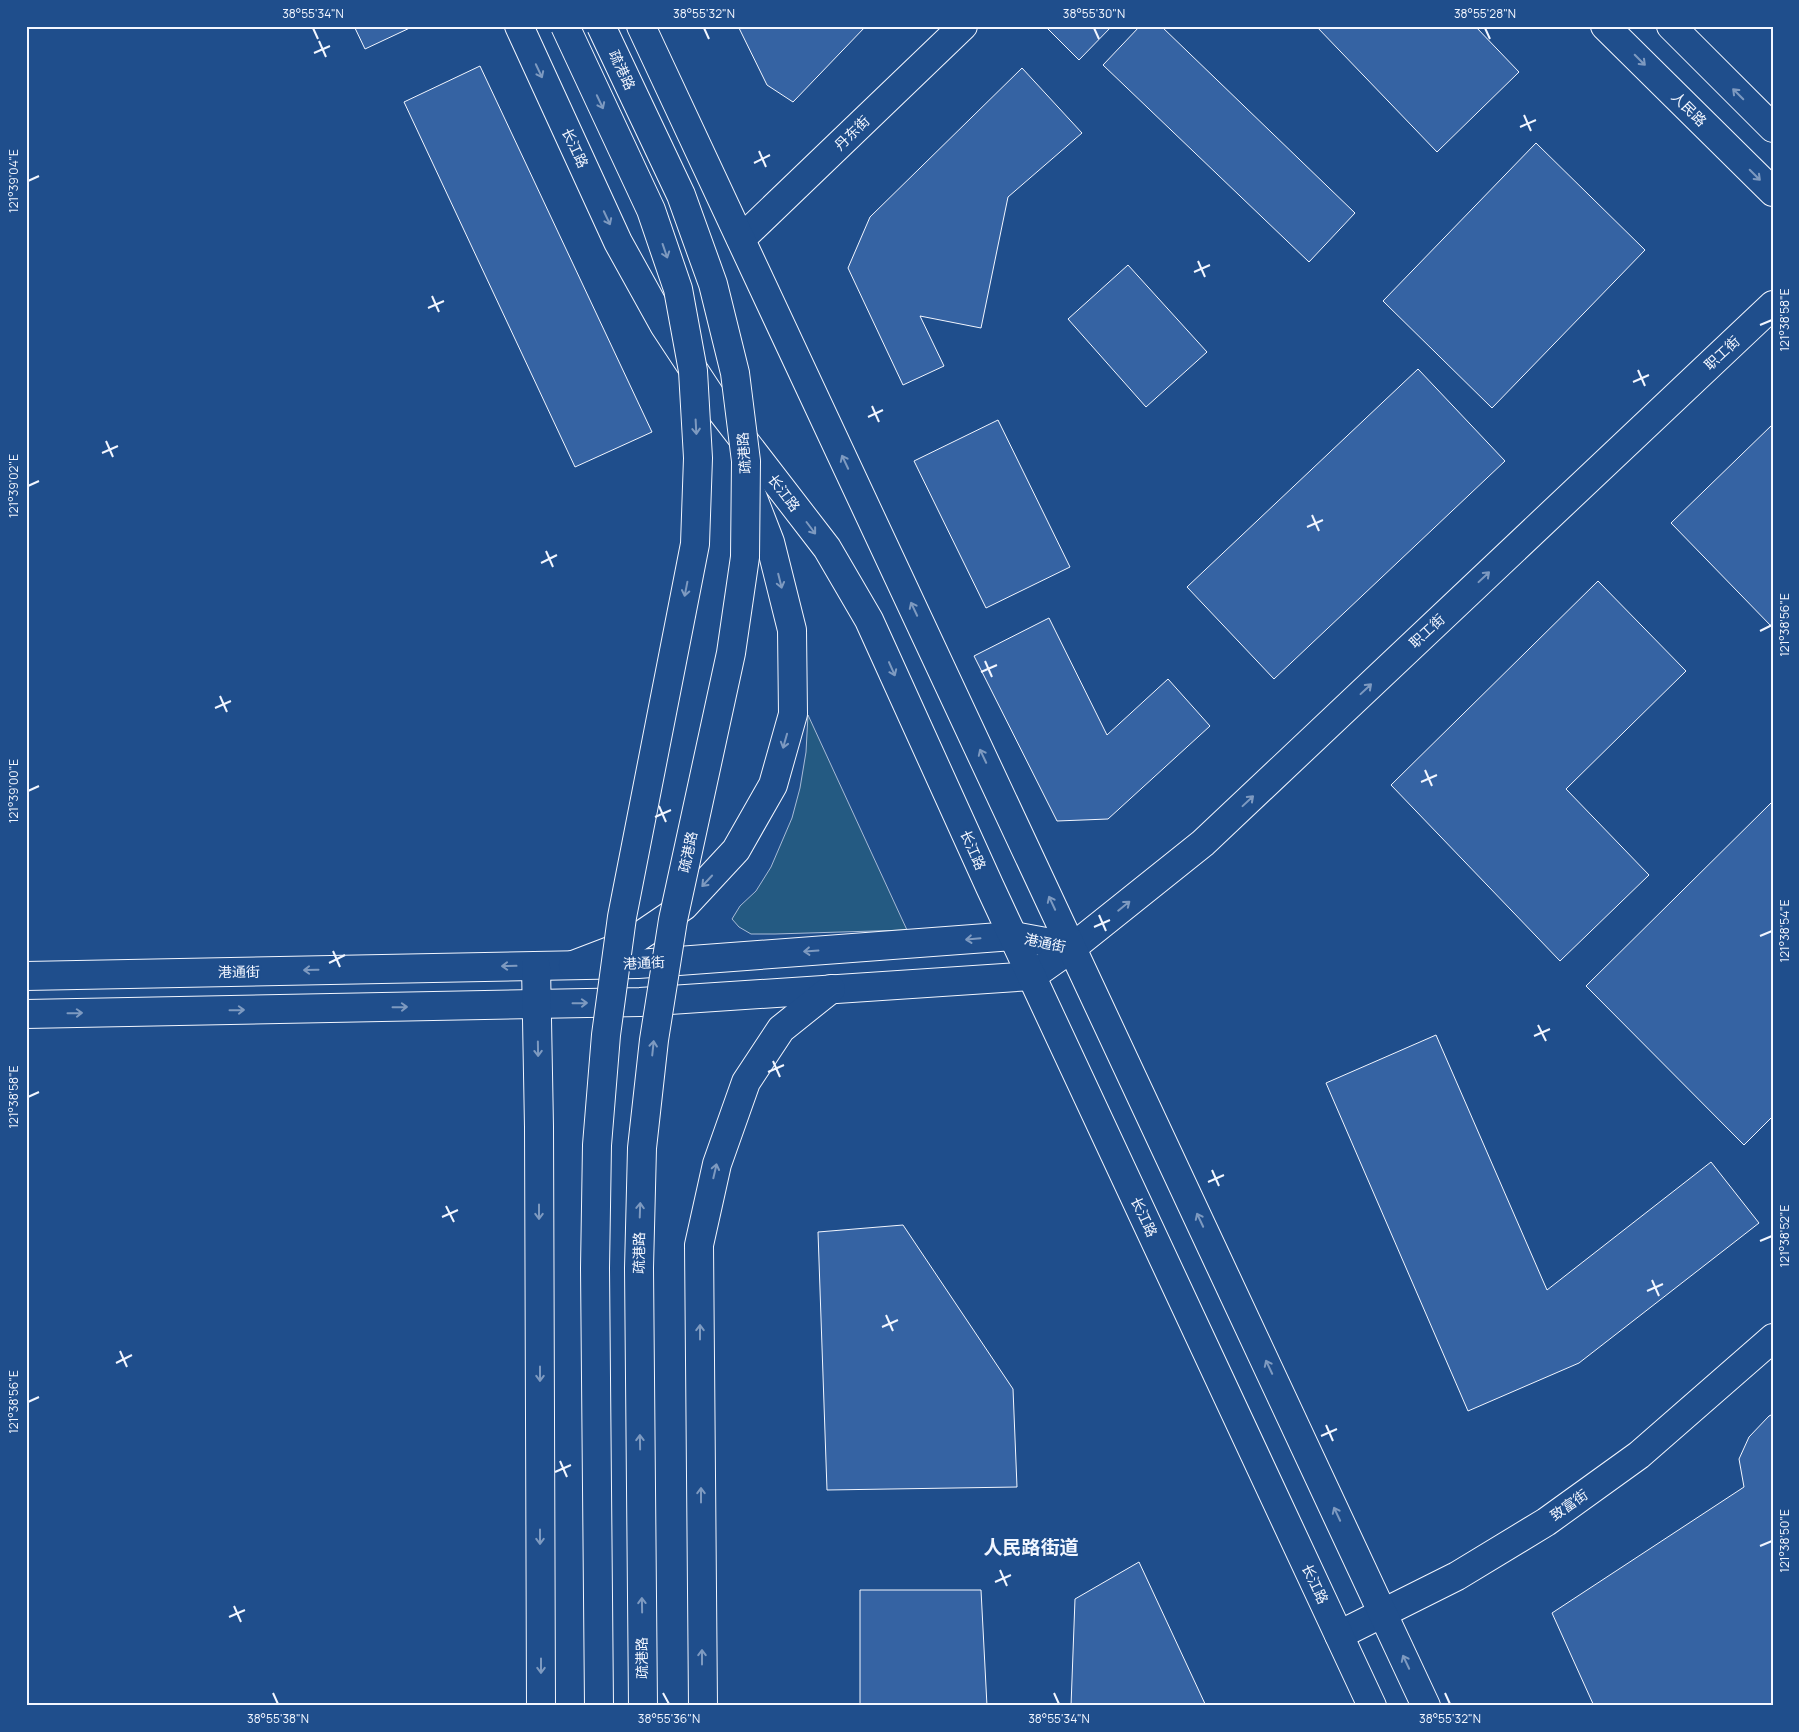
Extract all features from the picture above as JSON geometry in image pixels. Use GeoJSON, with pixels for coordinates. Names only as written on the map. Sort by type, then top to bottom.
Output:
{"type":"FeatureCollection","features":[{"type":"Feature","properties":{"kind":"main road","name":"长江路"},"geometry":{"type":"LineString","coordinates":[[519,26],[618,242],[664,324],[716,404],[827,548],[869,620],[1013,936],[1372,1706]]}},
{"type":"Feature","properties":{"kind":"main road"},"geometry":{"type":"LineString","coordinates":[[565,26],[651,210],[678,289],[693,371],[698,458],[695,544],[622,917],[606,1035],[596,1145],[595,1268],[599,1706]]}},
{"type":"Feature","properties":{"kind":"main road","name":"疏港路"},"geometry":{"type":"LineString","coordinates":[[601,26],[681,196],[713,284],[736,373],[746,461],[746,557],[733,643],[673,920],[654,1040],[642,1148],[639,1268],[643,1706]]}},
{"type":"Feature","properties":{"kind":"main road"},"geometry":{"type":"LineString","coordinates":[[640,26],[1426,1706]]}},
{"type":"Feature","properties":{"kind":"main road","name":"丹东街"},"geometry":{"type":"LineString","coordinates":[[740,239],[963,26]]}},
{"type":"Feature","properties":{"kind":"main road","name":"人民路"},"geometry":{"type":"LineString","coordinates":[[1605,26],[1773,192]]}},
{"type":"Feature","properties":{"kind":"main road"},"geometry":{"type":"LineString","coordinates":[[1671,26],[1773,128]]}},
{"type":"Feature","properties":{"kind":"main road","name":"职工街"},"geometry":{"type":"LineString","coordinates":[[1073,948],[1203,843],[1773,304]]}},
{"type":"Feature","properties":{"kind":"main road"},"geometry":{"type":"LineString","coordinates":[[573,965],[628,944],[684,906],[736,850],[773,785],[793,714],[792,630],[770,542],[716,404]]}},
{"type":"Feature","properties":{"kind":"main road","name":"港通街"},"geometry":{"type":"LineString","coordinates":[[26,976],[638,964],[1013,936],[1073,948]]}},
{"type":"Feature","properties":{"kind":"main road","name":"港通街"},"geometry":{"type":"LineString","coordinates":[[1032,976],[1073,948]]}},
{"type":"Feature","properties":{"kind":"main road"},"geometry":{"type":"LineString","coordinates":[[536,966],[539,1127],[541,1706]]}},
{"type":"Feature","properties":{"kind":"main road"},"geometry":{"type":"LineString","coordinates":[[26,1014],[640,1002],[1032,976]]}},
{"type":"Feature","properties":{"kind":"main road"},"geometry":{"type":"LineString","coordinates":[[703,1706],[699,1244],[717,1164],[746,1082],[781,1029],[831,989]]}},
{"type":"Feature","properties":{"kind":"main road","name":"致富街"},"geometry":{"type":"LineString","coordinates":[[1338,1635],[1458,1576],[1546,1522],[1639,1455],[1773,1338]]}},
{"type":"Feature","properties":{"kind":"shaded area"},"geometry":{"type":"Polygon","coordinates":[[[808,715],[907,930],[751,934],[739,927],[732,919],[740,906],[756,891],[771,867],[792,818],[800,788],[806,752],[808,715]]]}},
{"type":"Feature","properties":{"kind":"building"},"geometry":{"type":"Polygon","coordinates":[[[354,26],[414,26],[365,49],[354,26]]]}},
{"type":"Feature","properties":{"kind":"building"},"geometry":{"type":"Polygon","coordinates":[[[738,26],[866,26],[793,102],[767,85],[738,26]]]}},
{"type":"Feature","properties":{"kind":"building"},"geometry":{"type":"Polygon","coordinates":[[[1045,26],[1112,26],[1079,60],[1045,26]]]}},
{"type":"Feature","properties":{"kind":"building"},"geometry":{"type":"Polygon","coordinates":[[[1140,26],[1161,26],[1355,213],[1309,262],[1103,65],[1140,26]]]}},
{"type":"Feature","properties":{"kind":"building"},"geometry":{"type":"Polygon","coordinates":[[[1316,26],[1475,26],[1519,72],[1437,152],[1316,26]]]}},
{"type":"Feature","properties":{"kind":"building"},"geometry":{"type":"Polygon","coordinates":[[[480,66],[652,432],[575,467],[404,102],[480,66]]]}},
{"type":"Feature","properties":{"kind":"building"},"geometry":{"type":"Polygon","coordinates":[[[1022,68],[1082,133],[1008,197],[981,328],[920,316],[944,366],[903,385],[848,268],[870,217],[1022,68]]]}},
{"type":"Feature","properties":{"kind":"building"},"geometry":{"type":"Polygon","coordinates":[[[1536,143],[1645,250],[1492,408],[1383,301],[1536,143]]]}},
{"type":"Feature","properties":{"kind":"building"},"geometry":{"type":"Polygon","coordinates":[[[1128,265],[1207,352],[1146,407],[1068,319],[1128,265]]]}},
{"type":"Feature","properties":{"kind":"building"},"geometry":{"type":"Polygon","coordinates":[[[1418,369],[1505,461],[1274,679],[1187,587],[1418,369]]]}},
{"type":"Feature","properties":{"kind":"building"},"geometry":{"type":"Polygon","coordinates":[[[998,420],[1070,567],[986,608],[914,461],[998,420]]]}},
{"type":"Feature","properties":{"kind":"building"},"geometry":{"type":"Polygon","coordinates":[[[1773,424],[1773,628],[1671,523],[1773,424]]]}},
{"type":"Feature","properties":{"kind":"building"},"geometry":{"type":"Polygon","coordinates":[[[1598,581],[1686,671],[1566,789],[1649,875],[1560,961],[1391,785],[1598,581]]]}},
{"type":"Feature","properties":{"kind":"building"},"geometry":{"type":"Polygon","coordinates":[[[1049,618],[1107,735],[1168,679],[1210,726],[1108,819],[1057,821],[974,656],[1049,618]]]}},
{"type":"Feature","properties":{"kind":"building"},"geometry":{"type":"Polygon","coordinates":[[[1773,801],[1773,1116],[1744,1145],[1586,986],[1773,801]]]}},
{"type":"Feature","properties":{"kind":"building"},"geometry":{"type":"Polygon","coordinates":[[[1436,1035],[1547,1290],[1711,1162],[1759,1223],[1579,1363],[1468,1411],[1326,1083],[1436,1035]]]}},
{"type":"Feature","properties":{"kind":"building"},"geometry":{"type":"Polygon","coordinates":[[[903,1225],[1013,1389],[1017,1487],[827,1490],[818,1232],[903,1225]]]}},
{"type":"Feature","properties":{"kind":"building"},"geometry":{"type":"Polygon","coordinates":[[[1773,1414],[1773,1706],[1594,1706],[1552,1613],[1744,1487],[1739,1459],[1749,1437],[1773,1414]]]}},
{"type":"Feature","properties":{"kind":"building"},"geometry":{"type":"Polygon","coordinates":[[[1139,1562],[1206,1706],[1071,1706],[1075,1599],[1139,1562]]]}},
{"type":"Feature","properties":{"kind":"building"},"geometry":{"type":"Polygon","coordinates":[[[860,1590],[981,1590],[987,1706],[860,1706],[860,1590]]]}},
{"type":"Feature","properties":{"kind":"district","name":"人民路街道"},"geometry":{"type":"Point","coordinates":[1031,1547]}}]}
